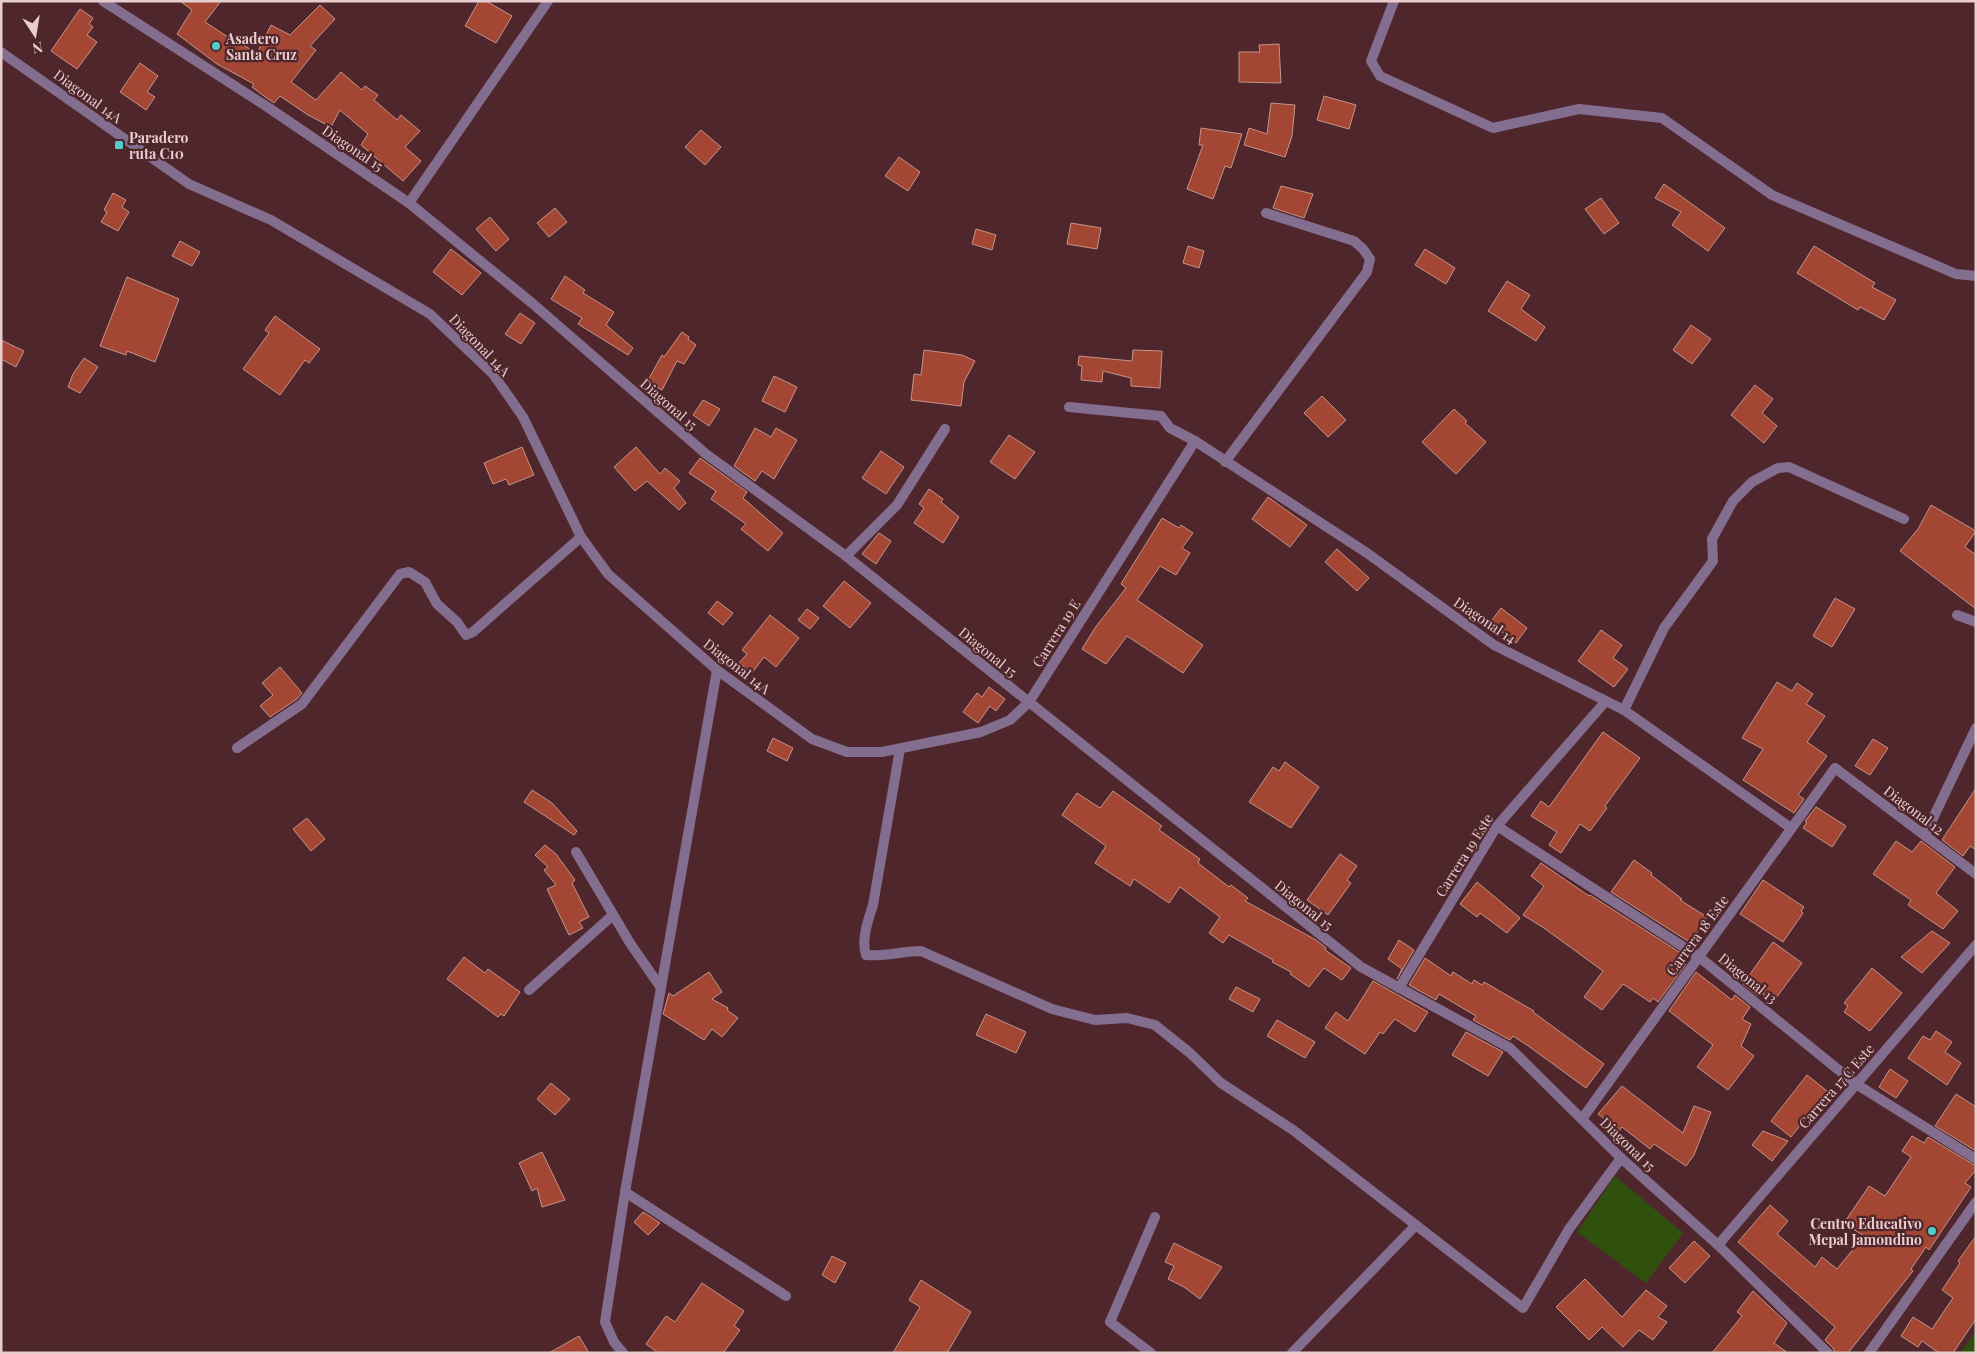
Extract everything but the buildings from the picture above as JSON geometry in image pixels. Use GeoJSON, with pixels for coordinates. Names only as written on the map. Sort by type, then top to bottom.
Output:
{"type":"FeatureCollection","features":[{"type":"Feature","properties":{"kind":"street","name":"Diagonal 15"},"geometry":{"type":"LineString","coordinates":[[103,1],[269,108],[409,203],[532,303],[706,454],[846,556],[1360,968],[1510,1048],[1621,1158],[1718,1245],[1828,1353]]}},
{"type":"Feature","properties":{"kind":"street"},"geometry":{"type":"LineString","coordinates":[[409,203],[548,1]]}},
{"type":"Feature","properties":{"kind":"street"},"geometry":{"type":"LineString","coordinates":[[1394,1],[1372,61],[1380,76],[1493,128],[1579,109],[1662,118],[1772,194],[1956,274],[1976,276]]}},
{"type":"Feature","properties":{"kind":"street","name":"Diagonal 14A"},"geometry":{"type":"LineString","coordinates":[[1,52],[189,184],[271,220],[430,314],[493,374],[523,418],[581,537],[608,574],[717,670],[812,739],[847,752]]}},
{"type":"Feature","properties":{"kind":"street"},"geometry":{"type":"LineString","coordinates":[[1225,462],[1367,272],[1370,259],[1364,249],[1354,241],[1266,213]]}},
{"type":"Feature","properties":{"kind":"street","name":"Diagonal 14"},"geometry":{"type":"LineString","coordinates":[[1069,407],[1161,416],[1170,428],[1195,441],[1367,553],[1494,645],[1624,710],[1791,828]]}},
{"type":"Feature","properties":{"kind":"street"},"geometry":{"type":"LineString","coordinates":[[846,556],[897,506],[944,430]]}},
{"type":"Feature","properties":{"kind":"street","name":"Carrera 19 E"},"geometry":{"type":"LineString","coordinates":[[847,752],[882,752],[900,749],[981,732],[1010,720],[1029,702],[1195,441]]}},
{"type":"Feature","properties":{"kind":"street"},"geometry":{"type":"LineString","coordinates":[[1624,710],[1664,628],[1713,561],[1712,539],[1733,501],[1752,482],[1778,468],[1789,467],[1904,519]]}},
{"type":"Feature","properties":{"kind":"street"},"geometry":{"type":"LineString","coordinates":[[237,748],[302,704],[400,574],[409,572],[425,582],[437,604],[457,622],[466,635],[473,632],[581,537]]}},
{"type":"Feature","properties":{"kind":"street"},"geometry":{"type":"LineString","coordinates":[[1957,614],[1976,622]]}},
{"type":"Feature","properties":{"kind":"street"},"geometry":{"type":"LineString","coordinates":[[623,1353],[614,1342],[605,1322],[625,1192],[717,670]]}},
{"type":"Feature","properties":{"kind":"street","name":"Carrera 19 Este"},"geometry":{"type":"LineString","coordinates":[[1399,988],[1497,826],[1605,702]]}},
{"type":"Feature","properties":{"kind":"street"},"geometry":{"type":"LineString","coordinates":[[1925,835],[1976,728]]}},
{"type":"Feature","properties":{"kind":"street"},"geometry":{"type":"LineString","coordinates":[[900,749],[873,905],[868,921],[864,949],[866,955],[881,957],[904,951],[921,951],[1052,1009],[1095,1020],[1128,1018],[1155,1025],[1190,1053],[1221,1082],[1293,1130],[1523,1308],[1569,1229],[1621,1158]]}},
{"type":"Feature","properties":{"kind":"street","name":"Carrera 18 Este"},"geometry":{"type":"LineString","coordinates":[[1582,1119],[1835,768]]}},
{"type":"Feature","properties":{"kind":"street","name":"Diagonal 12"},"geometry":{"type":"LineString","coordinates":[[1835,768],[1976,874]]}},
{"type":"Feature","properties":{"kind":"street","name":"Diagonal 13"},"geometry":{"type":"LineString","coordinates":[[1497,826],[1699,957],[1856,1084],[1976,1159]]}},
{"type":"Feature","properties":{"kind":"street"},"geometry":{"type":"LineString","coordinates":[[576,852],[630,943],[661,988]]}},
{"type":"Feature","properties":{"kind":"street"},"geometry":{"type":"LineString","coordinates":[[529,990],[613,915]]}},
{"type":"Feature","properties":{"kind":"street","name":"Carrera 17 C Este"},"geometry":{"type":"LineString","coordinates":[[1718,1245],[1976,945]]}},
{"type":"Feature","properties":{"kind":"street"},"geometry":{"type":"LineString","coordinates":[[625,1192],[786,1296]]}},
{"type":"Feature","properties":{"kind":"street"},"geometry":{"type":"LineString","coordinates":[[1869,1353],[1976,1202]]}},
{"type":"Feature","properties":{"kind":"street"},"geometry":{"type":"LineString","coordinates":[[1150,1353],[1110,1322],[1155,1217]]}},
{"type":"Feature","properties":{"kind":"street"},"geometry":{"type":"LineString","coordinates":[[1292,1353],[1416,1225]]}},
{"type":"Feature","properties":{"kind":"green space"},"geometry":{"type":"Polygon","coordinates":[[[1615,1176],[1683,1233],[1646,1283],[1577,1232],[1615,1176]]]}},
{"type":"Feature","properties":{"kind":"green space"},"geometry":{"type":"Polygon","coordinates":[[[1976,1332],[1976,1353],[1960,1353],[1976,1332]]]}},
{"type":"Feature","properties":{"kind":"place","name":"Asadero Santa Cruz"},"geometry":{"type":"Point","coordinates":[216,46]}},
{"type":"Feature","properties":{"kind":"place","name":"Paradero ruta C10"},"geometry":{"type":"Point","coordinates":[119,145]}},
{"type":"Feature","properties":{"kind":"place","name":"Centro Educativo Mcpal Jamondino"},"geometry":{"type":"Point","coordinates":[1932,1231]}}]}
